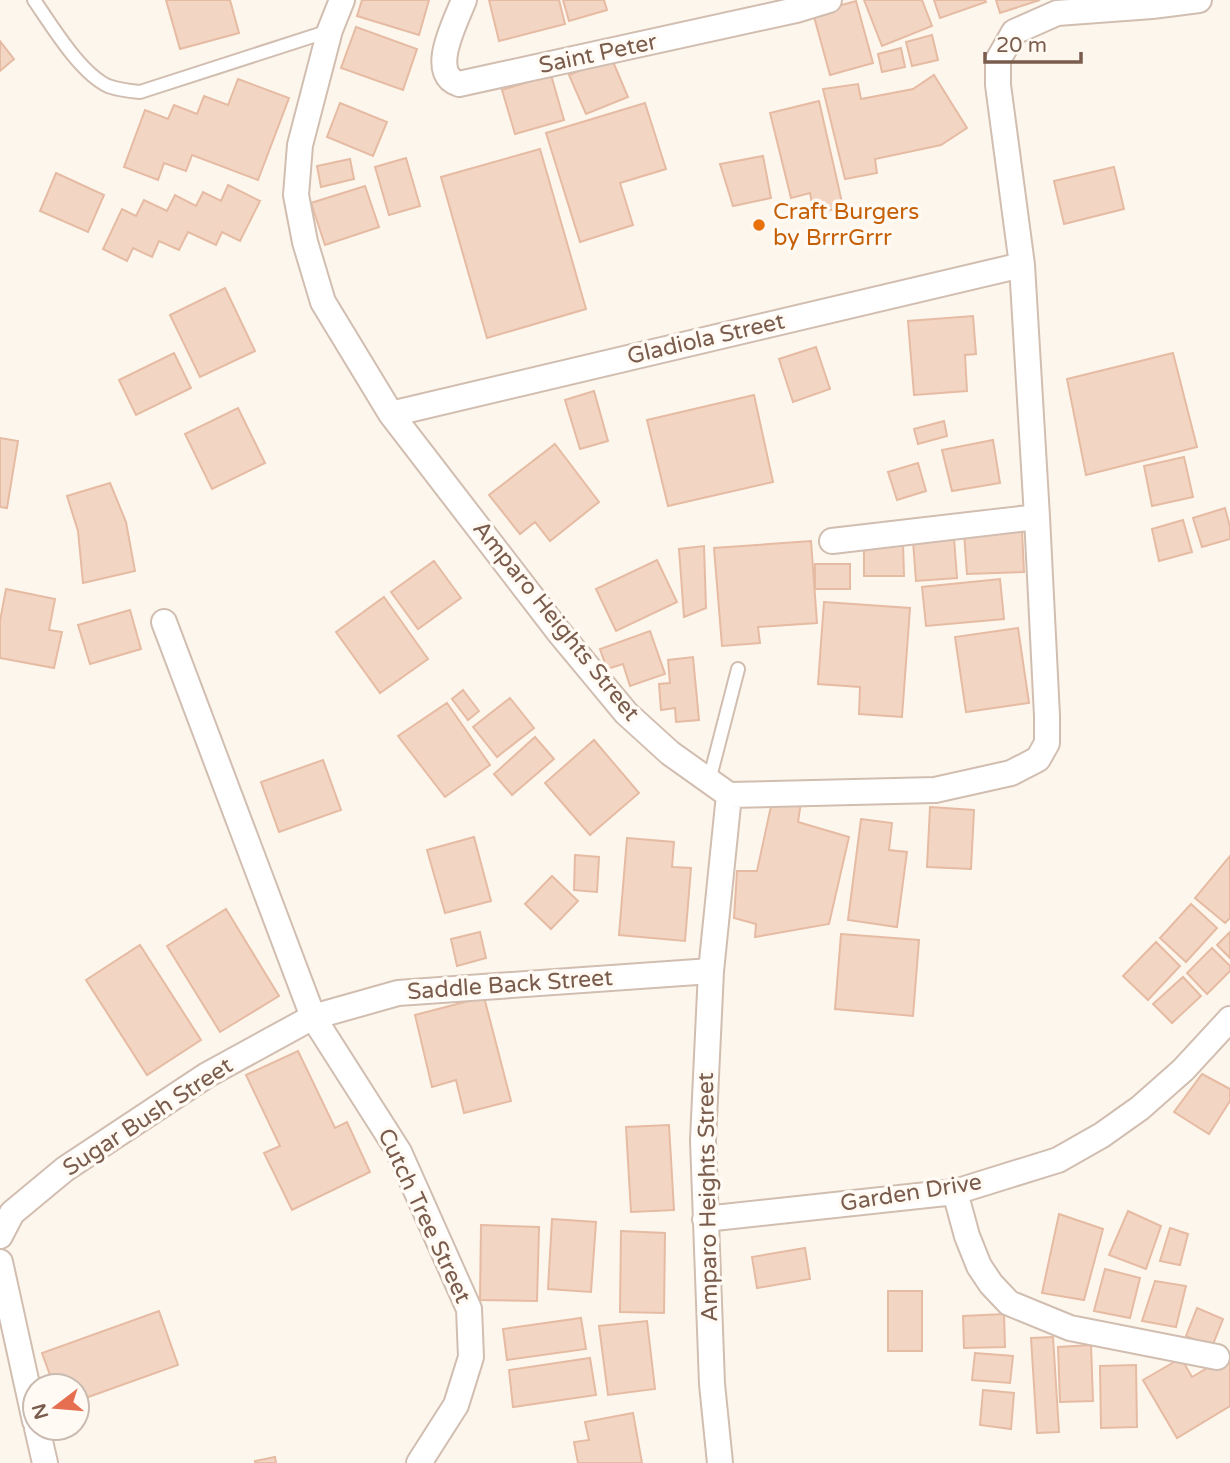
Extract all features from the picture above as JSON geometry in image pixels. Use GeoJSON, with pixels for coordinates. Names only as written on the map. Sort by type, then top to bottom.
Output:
{"type":"FeatureCollection","features":[{"type":"Feature","properties":{"kind":"street","name":"Amparo Heights Street"},"geometry":{"type":"LineString","coordinates":[[342,0],[330,30],[300,145],[296,195],[305,242],[323,302],[391,414],[558,631],[626,713],[670,753],[720,788],[703,1140],[712,1384],[720,1463]]}},
{"type":"Feature","properties":{"kind":"street","name":"Saint Peter"},"geometry":{"type":"LineString","coordinates":[[464,0],[444,58],[446,75],[452,82],[460,84],[796,10],[829,0]]}},
{"type":"Feature","properties":{"kind":"street"},"geometry":{"type":"LineString","coordinates":[[720,788],[935,790],[1011,773],[1038,759],[1046,743],[1046,716],[1037,517],[1021,265],[998,85],[998,60],[1014,32],[1057,13],[1199,0]]}},
{"type":"Feature","properties":{"kind":"street","name":"Gladiola Street"},"geometry":{"type":"LineString","coordinates":[[391,414],[1021,265]]}},
{"type":"Feature","properties":{"kind":"street"},"geometry":{"type":"LineString","coordinates":[[832,541],[1037,517]]}},
{"type":"Feature","properties":{"kind":"street","name":"Cutch Tree Street"},"geometry":{"type":"LineString","coordinates":[[164,622],[313,1017],[399,1152],[470,1309],[471,1357],[456,1405],[419,1463]]}},
{"type":"Feature","properties":{"kind":"street","name":"Saddle Back Street"},"geometry":{"type":"LineString","coordinates":[[313,1017],[398,993],[711,971]]}},
{"type":"Feature","properties":{"kind":"street","name":"Sugar Bush Street"},"geometry":{"type":"LineString","coordinates":[[0,1237],[12,1213],[65,1169],[207,1075],[313,1017]]}},
{"type":"Feature","properties":{"kind":"street","name":"Garden Drive"},"geometry":{"type":"LineString","coordinates":[[705,1219],[955,1192],[1058,1160],[1102,1135],[1140,1108],[1183,1070],[1230,1018]]}},
{"type":"Feature","properties":{"kind":"street"},"geometry":{"type":"LineString","coordinates":[[955,1192],[967,1236],[979,1266],[1009,1303],[1070,1328],[1217,1357]]}},
{"type":"Feature","properties":{"kind":"street"},"geometry":{"type":"LineString","coordinates":[[0,1262],[24,1372]]}},
{"type":"Feature","properties":{"kind":"street"},"geometry":{"type":"LineString","coordinates":[[40,1442],[44,1463]]}},
{"type":"Feature","properties":{"kind":"lane"},"geometry":{"type":"LineString","coordinates":[[34,0],[75,58],[92,75],[107,85],[140,92],[330,30]]}},
{"type":"Feature","properties":{"kind":"lane"},"geometry":{"type":"LineString","coordinates":[[720,788],[738,669]]}},
{"type":"Feature","properties":{"kind":"building"},"geometry":{"type":"Polygon","coordinates":[[[166,0],[230,0],[239,33],[180,49],[166,0]]]}},
{"type":"Feature","properties":{"kind":"building"},"geometry":{"type":"Polygon","coordinates":[[[362,0],[429,0],[419,35],[357,16],[362,0]]]}},
{"type":"Feature","properties":{"kind":"building"},"geometry":{"type":"Polygon","coordinates":[[[489,0],[559,0],[565,24],[499,41],[489,0]]]}},
{"type":"Feature","properties":{"kind":"building"},"geometry":{"type":"Polygon","coordinates":[[[563,0],[604,0],[607,10],[569,21],[563,0]]]}},
{"type":"Feature","properties":{"kind":"building"},"geometry":{"type":"Polygon","coordinates":[[[864,0],[922,0],[932,26],[882,46],[864,0]]]}},
{"type":"Feature","properties":{"kind":"building"},"geometry":{"type":"Polygon","coordinates":[[[934,0],[985,0],[986,2],[940,18],[934,0]]]}},
{"type":"Feature","properties":{"kind":"building"},"geometry":{"type":"Polygon","coordinates":[[[996,0],[1040,0],[1000,13],[996,0]]]}},
{"type":"Feature","properties":{"kind":"building"},"geometry":{"type":"Polygon","coordinates":[[[856,1],[873,63],[830,75],[813,13],[856,1]]]}},
{"type":"Feature","properties":{"kind":"building"},"geometry":{"type":"Polygon","coordinates":[[[356,27],[417,49],[403,90],[341,68],[356,27]]]}},
{"type":"Feature","properties":{"kind":"building"},"geometry":{"type":"Polygon","coordinates":[[[932,35],[938,60],[912,66],[906,42],[932,35]]]}},
{"type":"Feature","properties":{"kind":"building"},"geometry":{"type":"Polygon","coordinates":[[[0,41],[14,59],[0,71],[0,41]]]}},
{"type":"Feature","properties":{"kind":"building"},"geometry":{"type":"Polygon","coordinates":[[[901,48],[905,67],[882,72],[878,54],[901,48]]]}},
{"type":"Feature","properties":{"kind":"building"},"geometry":{"type":"Polygon","coordinates":[[[611,57],[628,97],[586,114],[569,75],[611,57]]]}},
{"type":"Feature","properties":{"kind":"building"},"geometry":{"type":"Polygon","coordinates":[[[551,75],[564,120],[515,134],[502,90],[551,75]]]}},
{"type":"Feature","properties":{"kind":"building"},"geometry":{"type":"Polygon","coordinates":[[[934,75],[967,128],[941,145],[875,159],[877,173],[845,179],[823,89],[858,84],[861,99],[913,89],[934,75]]]}},
{"type":"Feature","properties":{"kind":"building"},"geometry":{"type":"Polygon","coordinates":[[[238,79],[289,98],[258,180],[192,155],[186,171],[164,163],[158,180],[124,167],[145,110],[168,119],[174,105],[197,114],[204,96],[228,105],[238,79]]]}},
{"type":"Feature","properties":{"kind":"building"},"geometry":{"type":"Polygon","coordinates":[[[819,101],[843,207],[814,214],[810,193],[791,198],[770,113],[819,101]]]}},
{"type":"Feature","properties":{"kind":"building"},"geometry":{"type":"Polygon","coordinates":[[[340,103],[387,122],[373,156],[327,137],[340,103]]]}},
{"type":"Feature","properties":{"kind":"building"},"geometry":{"type":"Polygon","coordinates":[[[645,103],[666,169],[620,183],[633,225],[580,242],[546,133],[645,103]]]}},
{"type":"Feature","properties":{"kind":"building"},"geometry":{"type":"Polygon","coordinates":[[[540,149],[586,309],[487,338],[441,177],[540,149]]]}},
{"type":"Feature","properties":{"kind":"building"},"geometry":{"type":"Polygon","coordinates":[[[763,156],[771,198],[733,206],[720,164],[763,156]]]}},
{"type":"Feature","properties":{"kind":"building"},"geometry":{"type":"Polygon","coordinates":[[[406,158],[420,206],[389,215],[375,167],[406,158]]]}},
{"type":"Feature","properties":{"kind":"building"},"geometry":{"type":"Polygon","coordinates":[[[350,159],[354,179],[321,187],[317,166],[350,159]]]}},
{"type":"Feature","properties":{"kind":"building"},"geometry":{"type":"Polygon","coordinates":[[[1114,167],[1124,209],[1064,224],[1054,181],[1114,167]]]}},
{"type":"Feature","properties":{"kind":"building"},"geometry":{"type":"Polygon","coordinates":[[[56,173],[104,195],[88,232],[40,211],[56,173]]]}},
{"type":"Feature","properties":{"kind":"building"},"geometry":{"type":"Polygon","coordinates":[[[228,185],[260,201],[240,241],[222,232],[216,245],[188,232],[179,250],[159,241],[152,257],[133,248],[127,261],[103,249],[122,209],[136,216],[144,200],[167,211],[175,195],[196,206],[203,192],[221,201],[228,185]]]}},
{"type":"Feature","properties":{"kind":"building"},"geometry":{"type":"Polygon","coordinates":[[[365,186],[379,227],[325,245],[311,203],[365,186]]]}},
{"type":"Feature","properties":{"kind":"building"},"geometry":{"type":"Polygon","coordinates":[[[225,288],[255,351],[200,377],[170,315],[225,288]]]}},
{"type":"Feature","properties":{"kind":"building"},"geometry":{"type":"Polygon","coordinates":[[[973,316],[976,354],[965,355],[967,391],[914,395],[908,321],[973,316]]]}},
{"type":"Feature","properties":{"kind":"building"},"geometry":{"type":"Polygon","coordinates":[[[816,347],[830,389],[793,402],[779,359],[816,347]]]}},
{"type":"Feature","properties":{"kind":"building"},"geometry":{"type":"Polygon","coordinates":[[[174,353],[191,388],[136,415],[119,380],[174,353]]]}},
{"type":"Feature","properties":{"kind":"building"},"geometry":{"type":"Polygon","coordinates":[[[1173,353],[1197,447],[1086,475],[1067,379],[1173,353]]]}},
{"type":"Feature","properties":{"kind":"building"},"geometry":{"type":"Polygon","coordinates":[[[594,391],[608,441],[580,449],[565,400],[594,391]]]}},
{"type":"Feature","properties":{"kind":"building"},"geometry":{"type":"Polygon","coordinates":[[[754,395],[773,482],[668,506],[647,420],[754,395]]]}},
{"type":"Feature","properties":{"kind":"building"},"geometry":{"type":"Polygon","coordinates":[[[238,408],[265,463],[212,489],[185,434],[238,408]]]}},
{"type":"Feature","properties":{"kind":"building"},"geometry":{"type":"Polygon","coordinates":[[[944,421],[947,436],[918,444],[914,429],[944,421]]]}},
{"type":"Feature","properties":{"kind":"building"},"geometry":{"type":"Polygon","coordinates":[[[0,438],[18,441],[7,508],[0,507],[0,438]]]}},
{"type":"Feature","properties":{"kind":"building"},"geometry":{"type":"Polygon","coordinates":[[[993,440],[1000,483],[952,491],[942,450],[993,440]]]}},
{"type":"Feature","properties":{"kind":"building"},"geometry":{"type":"Polygon","coordinates":[[[555,444],[599,502],[550,541],[535,522],[520,534],[489,495],[555,444]]]}},
{"type":"Feature","properties":{"kind":"building"},"geometry":{"type":"Polygon","coordinates":[[[1184,457],[1193,497],[1152,506],[1144,466],[1184,457]]]}},
{"type":"Feature","properties":{"kind":"building"},"geometry":{"type":"Polygon","coordinates":[[[918,463],[926,491],[897,500],[888,472],[918,463]]]}},
{"type":"Feature","properties":{"kind":"building"},"geometry":{"type":"Polygon","coordinates":[[[110,483],[126,522],[135,571],[83,583],[78,531],[67,496],[110,483]]]}},
{"type":"Feature","properties":{"kind":"building"},"geometry":{"type":"Polygon","coordinates":[[[1225,508],[1230,539],[1202,547],[1193,518],[1225,508]]]}},
{"type":"Feature","properties":{"kind":"building"},"geometry":{"type":"Polygon","coordinates":[[[1183,520],[1192,552],[1159,561],[1152,529],[1183,520]]]}},
{"type":"Feature","properties":{"kind":"building"},"geometry":{"type":"Polygon","coordinates":[[[1022,530],[1024,572],[967,574],[964,533],[1022,530]]]}},
{"type":"Feature","properties":{"kind":"building"},"geometry":{"type":"Polygon","coordinates":[[[954,538],[957,578],[916,581],[913,541],[954,538]]]}},
{"type":"Feature","properties":{"kind":"building"},"geometry":{"type":"Polygon","coordinates":[[[811,541],[817,623],[758,627],[760,643],[722,646],[714,548],[811,541]]]}},
{"type":"Feature","properties":{"kind":"building"},"geometry":{"type":"Polygon","coordinates":[[[864,543],[903,543],[904,576],[864,576],[864,543]]]}},
{"type":"Feature","properties":{"kind":"building"},"geometry":{"type":"Polygon","coordinates":[[[704,546],[706,608],[684,617],[679,549],[704,546]]]}},
{"type":"Feature","properties":{"kind":"building"},"geometry":{"type":"Polygon","coordinates":[[[657,560],[677,602],[616,631],[596,589],[657,560]]]}},
{"type":"Feature","properties":{"kind":"building"},"geometry":{"type":"Polygon","coordinates":[[[434,561],[461,598],[418,629],[391,592],[434,561]]]}},
{"type":"Feature","properties":{"kind":"building"},"geometry":{"type":"Polygon","coordinates":[[[815,564],[850,564],[850,589],[815,589],[815,564]]]}},
{"type":"Feature","properties":{"kind":"building"},"geometry":{"type":"Polygon","coordinates":[[[1000,579],[1004,619],[926,626],[922,587],[1000,579]]]}},
{"type":"Feature","properties":{"kind":"building"},"geometry":{"type":"Polygon","coordinates":[[[6,589],[55,599],[49,630],[62,632],[54,668],[0,658],[0,621],[6,589]]]}},
{"type":"Feature","properties":{"kind":"building"},"geometry":{"type":"Polygon","coordinates":[[[384,597],[428,659],[380,693],[336,632],[384,597]]]}},
{"type":"Feature","properties":{"kind":"building"},"geometry":{"type":"Polygon","coordinates":[[[824,602],[910,608],[902,717],[859,714],[860,687],[818,684],[824,602]]]}},
{"type":"Feature","properties":{"kind":"building"},"geometry":{"type":"Polygon","coordinates":[[[130,610],[141,649],[90,664],[78,625],[130,610]]]}},
{"type":"Feature","properties":{"kind":"building"},"geometry":{"type":"Polygon","coordinates":[[[1018,628],[1029,703],[966,712],[955,637],[1018,628]]]}},
{"type":"Feature","properties":{"kind":"building"},"geometry":{"type":"Polygon","coordinates":[[[650,631],[665,674],[630,686],[623,664],[607,669],[600,649],[650,631]]]}},
{"type":"Feature","properties":{"kind":"building"},"geometry":{"type":"Polygon","coordinates":[[[693,657],[699,720],[676,722],[675,708],[661,710],[659,684],[670,683],[668,660],[693,657]]]}},
{"type":"Feature","properties":{"kind":"building"},"geometry":{"type":"Polygon","coordinates":[[[463,690],[479,711],[468,720],[452,699],[463,690]]]}},
{"type":"Feature","properties":{"kind":"building"},"geometry":{"type":"Polygon","coordinates":[[[510,698],[534,728],[497,757],[473,727],[510,698]]]}},
{"type":"Feature","properties":{"kind":"building"},"geometry":{"type":"Polygon","coordinates":[[[447,703],[490,765],[445,797],[398,736],[447,703]]]}},
{"type":"Feature","properties":{"kind":"building"},"geometry":{"type":"Polygon","coordinates":[[[535,737],[554,759],[512,795],[494,774],[535,737]]]}},
{"type":"Feature","properties":{"kind":"building"},"geometry":{"type":"Polygon","coordinates":[[[594,740],[639,793],[590,835],[545,783],[594,740]]]}},
{"type":"Feature","properties":{"kind":"building"},"geometry":{"type":"Polygon","coordinates":[[[323,760],[341,810],[279,832],[261,782],[323,760]]]}},
{"type":"Feature","properties":{"kind":"building"},"geometry":{"type":"Polygon","coordinates":[[[773,797],[801,802],[798,822],[849,837],[829,924],[755,937],[756,924],[734,918],[737,871],[757,871],[773,797]]]}},
{"type":"Feature","properties":{"kind":"building"},"geometry":{"type":"Polygon","coordinates":[[[930,807],[974,810],[971,869],[927,867],[930,807]]]}},
{"type":"Feature","properties":{"kind":"building"},"geometry":{"type":"Polygon","coordinates":[[[861,819],[892,823],[889,850],[907,852],[897,927],[848,920],[861,819]]]}},
{"type":"Feature","properties":{"kind":"building"},"geometry":{"type":"Polygon","coordinates":[[[474,837],[491,901],[445,913],[427,850],[474,837]]]}},
{"type":"Feature","properties":{"kind":"building"},"geometry":{"type":"Polygon","coordinates":[[[627,838],[674,842],[672,867],[691,868],[685,941],[619,935],[627,838]]]}},
{"type":"Feature","properties":{"kind":"building"},"geometry":{"type":"Polygon","coordinates":[[[575,855],[599,857],[597,892],[574,890],[575,855]]]}},
{"type":"Feature","properties":{"kind":"building"},"geometry":{"type":"Polygon","coordinates":[[[1230,856],[1230,918],[1225,923],[1195,898],[1230,856]]]}},
{"type":"Feature","properties":{"kind":"building"},"geometry":{"type":"Polygon","coordinates":[[[552,876],[578,901],[551,929],[525,904],[552,876]]]}},
{"type":"Feature","properties":{"kind":"building"},"geometry":{"type":"Polygon","coordinates":[[[1191,904],[1217,928],[1186,962],[1160,938],[1191,904]]]}},
{"type":"Feature","properties":{"kind":"building"},"geometry":{"type":"Polygon","coordinates":[[[226,909],[279,996],[220,1032],[167,946],[226,909]]]}},
{"type":"Feature","properties":{"kind":"building"},"geometry":{"type":"Polygon","coordinates":[[[480,932],[486,958],[457,966],[451,939],[480,932]]]}},
{"type":"Feature","properties":{"kind":"building"},"geometry":{"type":"Polygon","coordinates":[[[1230,932],[1230,958],[1217,945],[1230,932]]]}},
{"type":"Feature","properties":{"kind":"building"},"geometry":{"type":"Polygon","coordinates":[[[841,934],[919,940],[913,1016],[835,1009],[841,934]]]}},
{"type":"Feature","properties":{"kind":"building"},"geometry":{"type":"Polygon","coordinates":[[[1156,942],[1180,966],[1148,1000],[1123,976],[1156,942]]]}},
{"type":"Feature","properties":{"kind":"building"},"geometry":{"type":"Polygon","coordinates":[[[140,945],[201,1040],[147,1075],[86,980],[140,945]]]}},
{"type":"Feature","properties":{"kind":"building"},"geometry":{"type":"Polygon","coordinates":[[[1212,948],[1230,966],[1230,971],[1207,994],[1187,973],[1212,948]]]}},
{"type":"Feature","properties":{"kind":"building"},"geometry":{"type":"Polygon","coordinates":[[[1183,977],[1201,996],[1172,1023],[1153,1004],[1183,977]]]}},
{"type":"Feature","properties":{"kind":"building"},"geometry":{"type":"Polygon","coordinates":[[[484,997],[511,1101],[464,1113],[456,1080],[432,1087],[415,1015],[484,997]]]}},
{"type":"Feature","properties":{"kind":"building"},"geometry":{"type":"Polygon","coordinates":[[[298,1051],[335,1128],[347,1122],[370,1172],[292,1210],[264,1153],[280,1146],[246,1075],[298,1051]]]}},
{"type":"Feature","properties":{"kind":"building"},"geometry":{"type":"Polygon","coordinates":[[[1202,1074],[1230,1089],[1230,1101],[1209,1134],[1174,1112],[1202,1074]]]}},
{"type":"Feature","properties":{"kind":"building"},"geometry":{"type":"Polygon","coordinates":[[[669,1125],[674,1210],[631,1212],[626,1127],[669,1125]]]}},
{"type":"Feature","properties":{"kind":"building"},"geometry":{"type":"Polygon","coordinates":[[[1128,1211],[1161,1226],[1146,1269],[1109,1255],[1128,1211]]]}},
{"type":"Feature","properties":{"kind":"building"},"geometry":{"type":"Polygon","coordinates":[[[1059,1214],[1103,1229],[1084,1300],[1042,1293],[1059,1214]]]}},
{"type":"Feature","properties":{"kind":"building"},"geometry":{"type":"Polygon","coordinates":[[[552,1219],[596,1222],[591,1292],[548,1289],[552,1219]]]}},
{"type":"Feature","properties":{"kind":"building"},"geometry":{"type":"Polygon","coordinates":[[[481,1225],[539,1227],[537,1301],[480,1300],[481,1225]]]}},
{"type":"Feature","properties":{"kind":"building"},"geometry":{"type":"Polygon","coordinates":[[[1170,1228],[1188,1234],[1180,1265],[1160,1261],[1170,1228]]]}},
{"type":"Feature","properties":{"kind":"building"},"geometry":{"type":"Polygon","coordinates":[[[621,1231],[665,1233],[664,1313],[620,1312],[621,1231]]]}},
{"type":"Feature","properties":{"kind":"building"},"geometry":{"type":"Polygon","coordinates":[[[805,1248],[810,1279],[757,1288],[752,1257],[805,1248]]]}},
{"type":"Feature","properties":{"kind":"building"},"geometry":{"type":"Polygon","coordinates":[[[1105,1269],[1140,1278],[1130,1318],[1094,1311],[1105,1269]]]}},
{"type":"Feature","properties":{"kind":"building"},"geometry":{"type":"Polygon","coordinates":[[[1155,1281],[1186,1286],[1176,1327],[1142,1321],[1155,1281]]]}},
{"type":"Feature","properties":{"kind":"building"},"geometry":{"type":"Polygon","coordinates":[[[888,1291],[922,1291],[922,1351],[888,1351],[888,1291]]]}},
{"type":"Feature","properties":{"kind":"building"},"geometry":{"type":"Polygon","coordinates":[[[1197,1308],[1223,1319],[1212,1347],[1186,1336],[1197,1308]]]}},
{"type":"Feature","properties":{"kind":"building"},"geometry":{"type":"Polygon","coordinates":[[[159,1311],[178,1365],[91,1396],[91,1372],[49,1372],[42,1353],[159,1311]]]}},
{"type":"Feature","properties":{"kind":"building"},"geometry":{"type":"Polygon","coordinates":[[[1004,1314],[1005,1347],[964,1348],[963,1316],[1004,1314]]]}},
{"type":"Feature","properties":{"kind":"building"},"geometry":{"type":"Polygon","coordinates":[[[581,1318],[586,1349],[507,1360],[503,1329],[581,1318]]]}},
{"type":"Feature","properties":{"kind":"building"},"geometry":{"type":"Polygon","coordinates":[[[647,1321],[655,1389],[608,1395],[599,1326],[647,1321]]]}},
{"type":"Feature","properties":{"kind":"building"},"geometry":{"type":"Polygon","coordinates":[[[1053,1337],[1059,1432],[1037,1433],[1031,1338],[1053,1337]]]}},
{"type":"Feature","properties":{"kind":"building"},"geometry":{"type":"Polygon","coordinates":[[[1091,1345],[1093,1401],[1060,1402],[1058,1347],[1091,1345]]]}},
{"type":"Feature","properties":{"kind":"building"},"geometry":{"type":"Polygon","coordinates":[[[975,1353],[1013,1356],[1010,1383],[972,1380],[975,1353]]]}},
{"type":"Feature","properties":{"kind":"building"},"geometry":{"type":"Polygon","coordinates":[[[1226,1357],[1230,1364],[1230,1406],[1177,1438],[1143,1380],[1181,1358],[1192,1377],[1226,1357]]]}},
{"type":"Feature","properties":{"kind":"building"},"geometry":{"type":"Polygon","coordinates":[[[590,1358],[596,1395],[513,1407],[509,1370],[590,1358]]]}},
{"type":"Feature","properties":{"kind":"building"},"geometry":{"type":"Polygon","coordinates":[[[1136,1365],[1137,1427],[1101,1428],[1100,1366],[1136,1365]]]}},
{"type":"Feature","properties":{"kind":"building"},"geometry":{"type":"Polygon","coordinates":[[[983,1390],[1014,1393],[1011,1429],[980,1425],[983,1390]]]}},
{"type":"Feature","properties":{"kind":"building"},"geometry":{"type":"Polygon","coordinates":[[[633,1413],[642,1463],[578,1463],[574,1442],[589,1440],[585,1422],[633,1413]]]}},
{"type":"Feature","properties":{"kind":"building"},"geometry":{"type":"Polygon","coordinates":[[[275,1457],[276,1463],[255,1463],[255,1461],[275,1457]]]}},
{"type":"Feature","properties":{"kind":"place","name":"Craft Burgers by BrrrGrrr"},"geometry":{"type":"Point","coordinates":[759,225]}}]}
